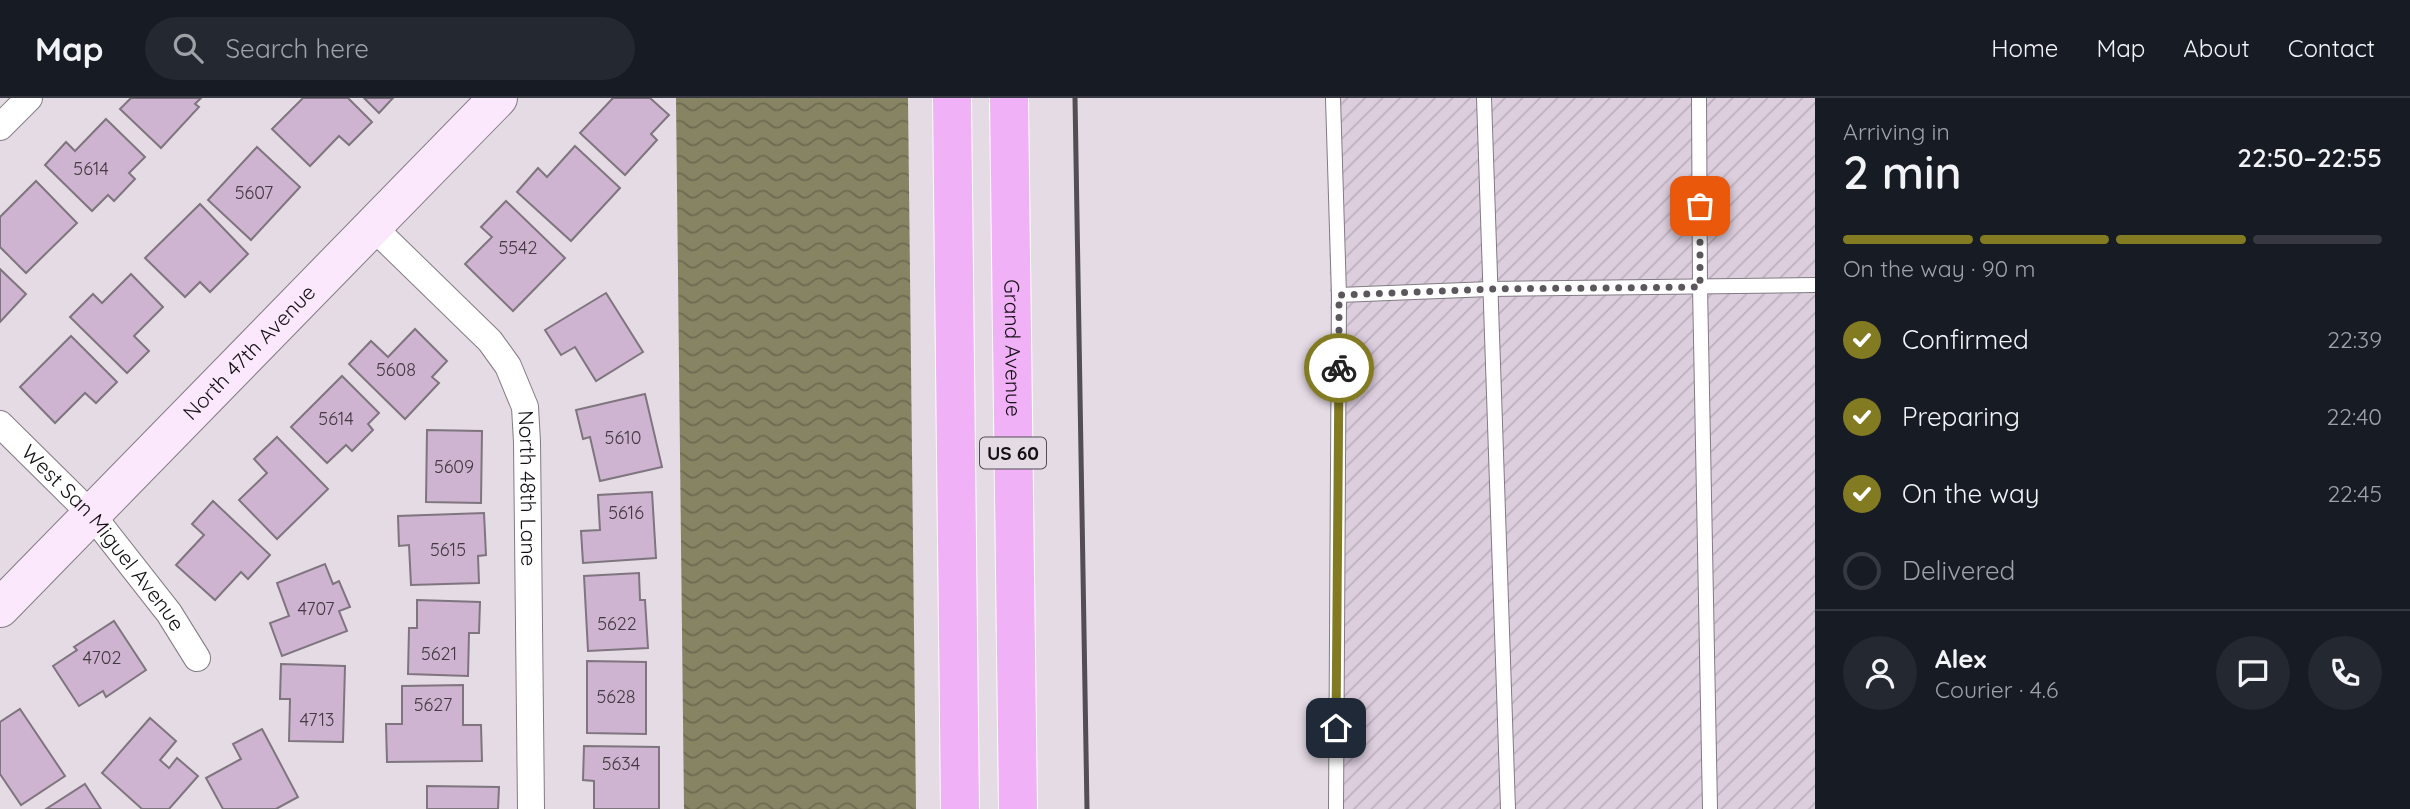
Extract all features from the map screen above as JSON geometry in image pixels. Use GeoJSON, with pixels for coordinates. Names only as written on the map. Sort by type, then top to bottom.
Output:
{"type":"FeatureCollection","features":[{"type":"Feature","properties":{"kind":"highway","name":"US 60"},"geometry":{"type":"LineString","coordinates":[[952,98],[960,809]]}},
{"type":"Feature","properties":{"kind":"highway","name":"Grand Avenue"},"geometry":{"type":"LineString","coordinates":[[1009,98],[1018,809]]}},
{"type":"Feature","properties":{"kind":"street"},"geometry":{"type":"LineString","coordinates":[[0,127],[29,98]]}},
{"type":"Feature","properties":{"kind":"street","name":"North 47th Avenue"},"geometry":{"type":"LineString","coordinates":[[0,608],[498,98]]}},
{"type":"Feature","properties":{"kind":"street","name":"North 48th Lane"},"geometry":{"type":"LineString","coordinates":[[373,227],[490,341],[508,366],[525,407],[531,809]]}},
{"type":"Feature","properties":{"kind":"street","name":"West San Miguel Avenue"},"geometry":{"type":"LineString","coordinates":[[0,424],[92,515],[169,613],[197,658]]}},
{"type":"Feature","properties":{"kind":"lane"},"geometry":{"type":"LineString","coordinates":[[1332,98],[1339,295],[1336,809]]}},
{"type":"Feature","properties":{"kind":"lane"},"geometry":{"type":"LineString","coordinates":[[1484,98],[1508,809]]}},
{"type":"Feature","properties":{"kind":"lane"},"geometry":{"type":"LineString","coordinates":[[1699,98],[1710,809]]}},
{"type":"Feature","properties":{"kind":"lane"},"geometry":{"type":"LineString","coordinates":[[1339,295],[1490,289],[1815,285]]}},
{"type":"Feature","properties":{"kind":"shaded area"},"geometry":{"type":"Polygon","coordinates":[[[1327,98],[1815,98],[1815,809],[1338,809],[1327,98]]]}},
{"type":"Feature","properties":{"kind":"water"},"geometry":{"type":"Polygon","coordinates":[[[676,98],[908,98],[916,809],[684,809],[676,98]]]}},
{"type":"Feature","properties":{"kind":"building"},"geometry":{"type":"Polygon","coordinates":[[[131,98],[201,98],[195,104],[199,107],[161,148],[120,109],[131,98]]]}},
{"type":"Feature","properties":{"kind":"building"},"geometry":{"type":"Polygon","coordinates":[[[303,98],[348,98],[372,122],[349,145],[339,136],[310,166],[272,129],[303,98]]]}},
{"type":"Feature","properties":{"kind":"building"},"geometry":{"type":"Polygon","coordinates":[[[364,98],[393,98],[379,113],[364,98]]]}},
{"type":"Feature","properties":{"kind":"building"},"geometry":{"type":"Polygon","coordinates":[[[613,98],[650,98],[669,115],[651,134],[657,140],[625,175],[580,133],[613,98]]]}},
{"type":"Feature","properties":{"kind":"building"},"geometry":{"type":"Polygon","coordinates":[[[106,119],[145,157],[129,173],[135,179],[114,201],[108,195],[92,211],[45,165],[66,142],[75,151],[106,119]]]}},
{"type":"Feature","properties":{"kind":"building"},"geometry":{"type":"Polygon","coordinates":[[[575,146],[620,188],[571,241],[517,192],[538,168],[547,177],[575,146]]]}},
{"type":"Feature","properties":{"kind":"building"},"geometry":{"type":"Polygon","coordinates":[[[257,147],[300,187],[251,240],[208,200],[257,147]]]}},
{"type":"Feature","properties":{"kind":"building"},"geometry":{"type":"Polygon","coordinates":[[[36,181],[77,223],[26,273],[0,247],[0,217],[36,181]]]}},
{"type":"Feature","properties":{"kind":"building"},"geometry":{"type":"Polygon","coordinates":[[[506,201],[565,258],[513,311],[465,264],[492,237],[481,227],[506,201]]]}},
{"type":"Feature","properties":{"kind":"building"},"geometry":{"type":"Polygon","coordinates":[[[200,204],[248,254],[210,292],[200,282],[185,297],[145,258],[200,204]]]}},
{"type":"Feature","properties":{"kind":"building"},"geometry":{"type":"Polygon","coordinates":[[[0,269],[26,294],[0,322],[0,269]]]}},
{"type":"Feature","properties":{"kind":"building"},"geometry":{"type":"Polygon","coordinates":[[[131,274],[163,307],[134,336],[149,351],[127,373],[70,317],[93,294],[102,303],[131,274]]]}},
{"type":"Feature","properties":{"kind":"building"},"geometry":{"type":"Polygon","coordinates":[[[606,293],[643,352],[596,381],[575,347],[561,355],[545,330],[606,293]]]}},
{"type":"Feature","properties":{"kind":"building"},"geometry":{"type":"Polygon","coordinates":[[[415,329],[447,361],[432,377],[439,383],[405,419],[349,364],[371,341],[388,357],[415,329]]]}},
{"type":"Feature","properties":{"kind":"building"},"geometry":{"type":"Polygon","coordinates":[[[71,336],[117,382],[96,403],[85,393],[55,423],[20,387],[71,336]]]}},
{"type":"Feature","properties":{"kind":"building"},"geometry":{"type":"Polygon","coordinates":[[[342,376],[379,413],[368,424],[373,430],[352,451],[346,445],[327,463],[291,427],[342,376]]]}},
{"type":"Feature","properties":{"kind":"building"},"geometry":{"type":"Polygon","coordinates":[[[645,394],[662,467],[600,481],[590,437],[583,439],[576,410],[645,394]]]}},
{"type":"Feature","properties":{"kind":"building"},"geometry":{"type":"Polygon","coordinates":[[[427,430],[482,431],[481,503],[426,502],[427,430]]]}},
{"type":"Feature","properties":{"kind":"building"},"geometry":{"type":"Polygon","coordinates":[[[277,437],[328,489],[277,539],[239,500],[267,473],[254,459],[277,437]]]}},
{"type":"Feature","properties":{"kind":"building"},"geometry":{"type":"Polygon","coordinates":[[[652,492],[656,558],[583,563],[581,531],[600,530],[598,495],[652,492]]]}},
{"type":"Feature","properties":{"kind":"building"},"geometry":{"type":"Polygon","coordinates":[[[213,501],[270,555],[248,579],[241,572],[215,600],[176,565],[204,535],[192,524],[213,501]]]}},
{"type":"Feature","properties":{"kind":"building"},"geometry":{"type":"Polygon","coordinates":[[[484,513],[486,555],[478,556],[479,583],[411,585],[409,545],[399,546],[398,516],[484,513]]]}},
{"type":"Feature","properties":{"kind":"building"},"geometry":{"type":"Polygon","coordinates":[[[325,564],[333,584],[339,581],[350,607],[339,611],[347,631],[282,656],[270,623],[289,616],[277,583],[325,564]]]}},
{"type":"Feature","properties":{"kind":"building"},"geometry":{"type":"Polygon","coordinates":[[[639,573],[640,600],[645,600],[648,648],[588,651],[584,576],[639,573]]]}},
{"type":"Feature","properties":{"kind":"building"},"geometry":{"type":"Polygon","coordinates":[[[417,600],[480,602],[479,633],[469,633],[468,676],[408,674],[409,628],[417,628],[417,600]]]}},
{"type":"Feature","properties":{"kind":"building"},"geometry":{"type":"Polygon","coordinates":[[[114,621],[146,670],[106,697],[103,691],[79,706],[53,666],[77,650],[74,647],[114,621]]]}},
{"type":"Feature","properties":{"kind":"building"},"geometry":{"type":"Polygon","coordinates":[[[587,661],[646,662],[646,734],[587,733],[587,661]]]}},
{"type":"Feature","properties":{"kind":"building"},"geometry":{"type":"Polygon","coordinates":[[[281,664],[345,666],[343,742],[289,741],[290,699],[280,699],[281,664]]]}},
{"type":"Feature","properties":{"kind":"building"},"geometry":{"type":"Polygon","coordinates":[[[463,685],[463,725],[481,725],[482,761],[387,762],[386,724],[402,724],[402,686],[463,685]]]}},
{"type":"Feature","properties":{"kind":"building"},"geometry":{"type":"Polygon","coordinates":[[[20,709],[65,776],[21,805],[0,774],[0,722],[20,709]]]}},
{"type":"Feature","properties":{"kind":"building"},"geometry":{"type":"Polygon","coordinates":[[[150,718],[176,741],[160,760],[169,768],[177,758],[198,776],[169,809],[142,809],[102,773],[150,718]]]}},
{"type":"Feature","properties":{"kind":"building"},"geometry":{"type":"Polygon","coordinates":[[[262,729],[298,797],[276,809],[223,809],[206,778],[241,759],[233,744],[262,729]]]}},
{"type":"Feature","properties":{"kind":"building"},"geometry":{"type":"Polygon","coordinates":[[[584,746],[659,747],[659,809],[594,809],[594,781],[583,780],[584,746]]]}},
{"type":"Feature","properties":{"kind":"building"},"geometry":{"type":"Polygon","coordinates":[[[85,784],[101,809],[46,809],[85,784]]]}},
{"type":"Feature","properties":{"kind":"building"},"geometry":{"type":"Polygon","coordinates":[[[427,786],[499,787],[498,809],[427,809],[427,786]]]}},
{"type":"Feature","properties":{"kind":"railway"},"geometry":{"type":"LineString","coordinates":[[1075,98],[1087,809]]}},
{"type":"Feature","properties":{"kind":"way so far"},"geometry":{"type":"LineString","coordinates":[[1339,368],[1339,295],[1490,289],[1700,287],[1700,206]]}},
{"type":"Feature","properties":{"kind":"route"},"geometry":{"type":"LineString","coordinates":[[1336,728],[1339,368]]}}]}
